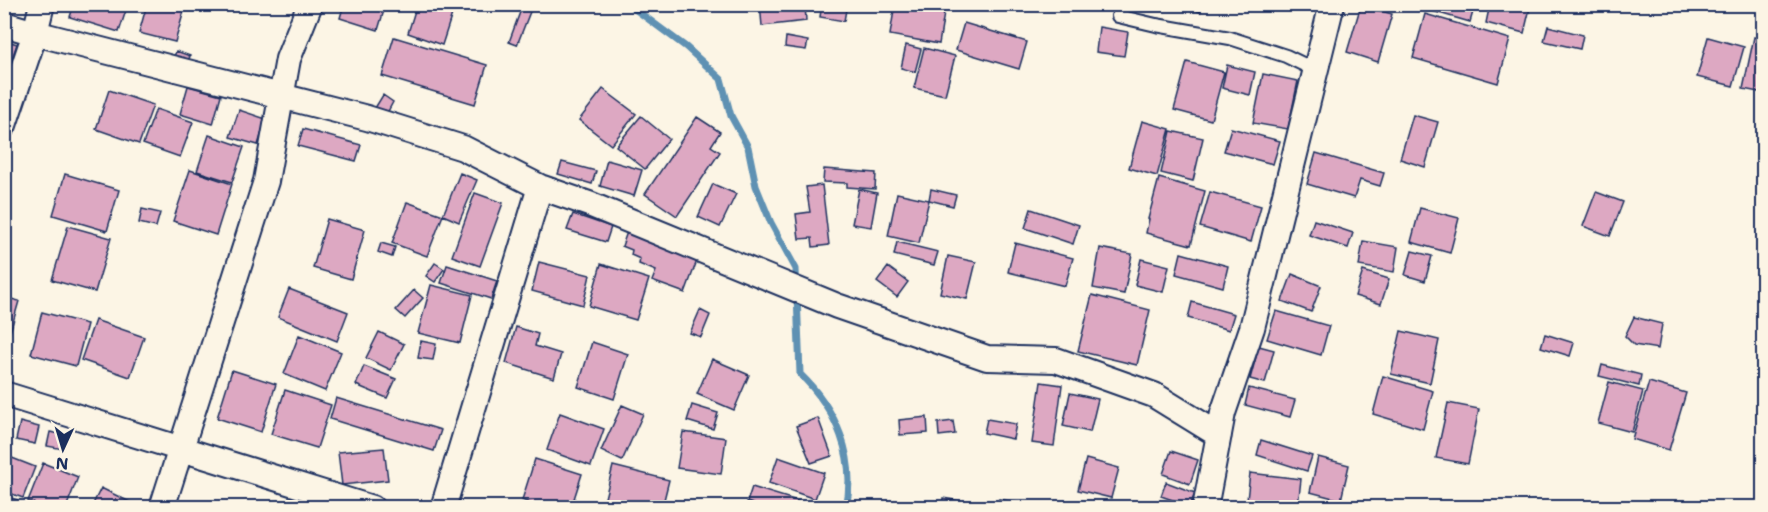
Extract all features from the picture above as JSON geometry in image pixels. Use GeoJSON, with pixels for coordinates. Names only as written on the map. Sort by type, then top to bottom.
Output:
{"type":"FeatureCollection","features":[{"type":"Feature","properties":{"kind":"street"},"geometry":{"type":"LineString","coordinates":[[4,125],[35,33],[42,4]]}},
{"type":"Feature","properties":{"kind":"street"},"geometry":{"type":"LineString","coordinates":[[162,507],[266,181],[288,59],[310,4]]}},
{"type":"Feature","properties":{"kind":"street"},"geometry":{"type":"LineString","coordinates":[[1205,507],[1223,413],[1252,328],[1332,4]]}},
{"type":"Feature","properties":{"kind":"street"},"geometry":{"type":"LineString","coordinates":[[4,24],[367,118],[463,148],[540,188],[589,204],[837,306],[987,358],[1056,360],[1154,395],[1219,435]]}},
{"type":"Feature","properties":{"kind":"street"},"geometry":{"type":"LineString","coordinates":[[443,507],[540,188]]}},
{"type":"Feature","properties":{"kind":"street"},"geometry":{"type":"LineString","coordinates":[[4,394],[372,507]]}},
{"type":"Feature","properties":{"kind":"lane"},"geometry":{"type":"LineString","coordinates":[[1118,16],[1230,38],[1286,56],[1315,70]]}},
{"type":"Feature","properties":{"kind":"building"},"geometry":{"type":"Polygon","coordinates":[[[74,4],[128,4],[119,32],[70,17],[74,4]]]}},
{"type":"Feature","properties":{"kind":"building"},"geometry":{"type":"Polygon","coordinates":[[[147,4],[186,4],[175,42],[139,33],[147,4]]]}},
{"type":"Feature","properties":{"kind":"building"},"geometry":{"type":"Polygon","coordinates":[[[344,4],[376,4],[385,7],[378,30],[340,18],[344,4]]]}},
{"type":"Feature","properties":{"kind":"building"},"geometry":{"type":"Polygon","coordinates":[[[417,4],[433,4],[453,11],[442,45],[408,33],[417,4]]]}},
{"type":"Feature","properties":{"kind":"building"},"geometry":{"type":"Polygon","coordinates":[[[523,4],[533,4],[517,45],[509,42],[523,4]]]}},
{"type":"Feature","properties":{"kind":"building"},"geometry":{"type":"Polygon","coordinates":[[[760,4],[805,4],[806,21],[762,26],[760,4]]]}},
{"type":"Feature","properties":{"kind":"building"},"geometry":{"type":"Polygon","coordinates":[[[822,4],[847,4],[844,21],[820,17],[822,4]]]}},
{"type":"Feature","properties":{"kind":"building"},"geometry":{"type":"Polygon","coordinates":[[[895,4],[944,13],[939,44],[890,35],[895,4]]]}},
{"type":"Feature","properties":{"kind":"building"},"geometry":{"type":"Polygon","coordinates":[[[1180,4],[1203,4],[1200,12],[1180,4]]]}},
{"type":"Feature","properties":{"kind":"building"},"geometry":{"type":"Polygon","coordinates":[[[1408,4],[1472,4],[1475,5],[1470,22],[1408,4]]]}},
{"type":"Feature","properties":{"kind":"building"},"geometry":{"type":"Polygon","coordinates":[[[1490,4],[1531,4],[1524,33],[1486,23],[1490,4]]]}},
{"type":"Feature","properties":{"kind":"building"},"geometry":{"type":"Polygon","coordinates":[[[1361,5],[1392,14],[1378,62],[1347,52],[1361,5]]]}},
{"type":"Feature","properties":{"kind":"building"},"geometry":{"type":"Polygon","coordinates":[[[1425,14],[1510,39],[1498,83],[1413,58],[1425,14]]]}},
{"type":"Feature","properties":{"kind":"building"},"geometry":{"type":"Polygon","coordinates":[[[964,23],[1027,42],[1019,69],[956,50],[964,23]]]}},
{"type":"Feature","properties":{"kind":"building"},"geometry":{"type":"Polygon","coordinates":[[[1548,26],[1583,35],[1580,49],[1544,41],[1548,26]]]}},
{"type":"Feature","properties":{"kind":"building"},"geometry":{"type":"Polygon","coordinates":[[[1099,27],[1128,32],[1124,56],[1096,52],[1099,27]]]}},
{"type":"Feature","properties":{"kind":"building"},"geometry":{"type":"Polygon","coordinates":[[[394,37],[487,65],[475,104],[382,76],[394,37]]]}},
{"type":"Feature","properties":{"kind":"building"},"geometry":{"type":"Polygon","coordinates":[[[786,37],[808,41],[806,50],[785,47],[786,37]]]}},
{"type":"Feature","properties":{"kind":"building"},"geometry":{"type":"Polygon","coordinates":[[[1708,37],[1744,47],[1733,86],[1697,77],[1708,37]]]}},
{"type":"Feature","properties":{"kind":"building"},"geometry":{"type":"Polygon","coordinates":[[[1754,37],[1764,39],[1764,93],[1743,89],[1754,37]]]}},
{"type":"Feature","properties":{"kind":"building"},"geometry":{"type":"Polygon","coordinates":[[[4,40],[17,44],[7,72],[4,71],[4,40]]]}},
{"type":"Feature","properties":{"kind":"building"},"geometry":{"type":"Polygon","coordinates":[[[906,45],[921,49],[915,72],[901,68],[906,45]]]}},
{"type":"Feature","properties":{"kind":"building"},"geometry":{"type":"Polygon","coordinates":[[[924,48],[955,56],[945,95],[914,88],[924,48]]]}},
{"type":"Feature","properties":{"kind":"building"},"geometry":{"type":"Polygon","coordinates":[[[176,51],[190,56],[187,65],[173,60],[176,51]]]}},
{"type":"Feature","properties":{"kind":"building"},"geometry":{"type":"Polygon","coordinates":[[[1187,62],[1224,72],[1211,120],[1174,110],[1187,62]]]}},
{"type":"Feature","properties":{"kind":"building"},"geometry":{"type":"Polygon","coordinates":[[[1227,65],[1255,72],[1250,95],[1222,88],[1227,65]]]}},
{"type":"Feature","properties":{"kind":"building"},"geometry":{"type":"Polygon","coordinates":[[[1263,74],[1298,81],[1288,129],[1253,123],[1263,74]]]}},
{"type":"Feature","properties":{"kind":"building"},"geometry":{"type":"Polygon","coordinates":[[[188,86],[221,95],[213,124],[180,114],[188,86]]]}},
{"type":"Feature","properties":{"kind":"building"},"geometry":{"type":"Polygon","coordinates":[[[603,89],[636,114],[611,145],[579,120],[603,89]]]}},
{"type":"Feature","properties":{"kind":"building"},"geometry":{"type":"Polygon","coordinates":[[[109,90],[153,105],[139,144],[96,129],[109,90]]]}},
{"type":"Feature","properties":{"kind":"building"},"geometry":{"type":"Polygon","coordinates":[[[383,95],[393,102],[386,115],[375,108],[383,95]]]}},
{"type":"Feature","properties":{"kind":"building"},"geometry":{"type":"Polygon","coordinates":[[[156,109],[193,122],[180,157],[143,144],[156,109]]]}},
{"type":"Feature","properties":{"kind":"building"},"geometry":{"type":"Polygon","coordinates":[[[239,110],[266,119],[258,145],[230,137],[239,110]]]}},
{"type":"Feature","properties":{"kind":"building"},"geometry":{"type":"Polygon","coordinates":[[[1413,115],[1438,122],[1425,167],[1400,159],[1413,115]]]}},
{"type":"Feature","properties":{"kind":"building"},"geometry":{"type":"Polygon","coordinates":[[[641,116],[669,139],[645,169],[616,146],[641,116]]]}},
{"type":"Feature","properties":{"kind":"building"},"geometry":{"type":"Polygon","coordinates":[[[697,117],[720,132],[711,146],[720,152],[677,216],[645,194],[697,117]]]}},
{"type":"Feature","properties":{"kind":"building"},"geometry":{"type":"Polygon","coordinates":[[[1142,121],[1170,129],[1157,176],[1129,168],[1142,121]]]}},
{"type":"Feature","properties":{"kind":"building"},"geometry":{"type":"Polygon","coordinates":[[[1231,128],[1280,141],[1273,164],[1224,151],[1231,128]]]}},
{"type":"Feature","properties":{"kind":"building"},"geometry":{"type":"Polygon","coordinates":[[[303,129],[361,145],[356,161],[298,146],[303,129]]]}},
{"type":"Feature","properties":{"kind":"building"},"geometry":{"type":"Polygon","coordinates":[[[1171,131],[1203,138],[1193,181],[1161,173],[1171,131]]]}},
{"type":"Feature","properties":{"kind":"building"},"geometry":{"type":"Polygon","coordinates":[[[209,135],[244,147],[232,182],[197,171],[209,135]]]}},
{"type":"Feature","properties":{"kind":"building"},"geometry":{"type":"Polygon","coordinates":[[[1316,153],[1384,173],[1380,186],[1360,180],[1354,198],[1307,184],[1316,153]]]}},
{"type":"Feature","properties":{"kind":"building"},"geometry":{"type":"Polygon","coordinates":[[[607,160],[642,170],[634,196],[600,186],[607,160]]]}},
{"type":"Feature","properties":{"kind":"building"},"geometry":{"type":"Polygon","coordinates":[[[562,162],[596,171],[592,184],[558,174],[562,162]]]}},
{"type":"Feature","properties":{"kind":"building"},"geometry":{"type":"Polygon","coordinates":[[[824,169],[876,173],[875,189],[847,187],[847,183],[823,182],[824,169]]]}},
{"type":"Feature","properties":{"kind":"building"},"geometry":{"type":"Polygon","coordinates":[[[190,170],[232,184],[216,235],[173,221],[190,170]]]}},
{"type":"Feature","properties":{"kind":"building"},"geometry":{"type":"Polygon","coordinates":[[[460,173],[477,180],[459,222],[443,215],[460,173]]]}},
{"type":"Feature","properties":{"kind":"building"},"geometry":{"type":"Polygon","coordinates":[[[65,174],[119,190],[107,231],[53,215],[65,174]]]}},
{"type":"Feature","properties":{"kind":"building"},"geometry":{"type":"Polygon","coordinates":[[[1159,178],[1205,191],[1191,245],[1146,233],[1159,178]]]}},
{"type":"Feature","properties":{"kind":"building"},"geometry":{"type":"Polygon","coordinates":[[[713,184],[736,194],[720,227],[698,217],[713,184]]]}},
{"type":"Feature","properties":{"kind":"building"},"geometry":{"type":"Polygon","coordinates":[[[822,185],[829,245],[813,247],[812,238],[799,239],[796,214],[810,212],[806,187],[822,185]]]}},
{"type":"Feature","properties":{"kind":"building"},"geometry":{"type":"Polygon","coordinates":[[[859,189],[877,193],[871,227],[852,224],[859,189]]]}},
{"type":"Feature","properties":{"kind":"building"},"geometry":{"type":"Polygon","coordinates":[[[931,189],[956,195],[953,206],[929,200],[931,189]]]}},
{"type":"Feature","properties":{"kind":"building"},"geometry":{"type":"Polygon","coordinates":[[[1210,192],[1261,206],[1251,242],[1200,227],[1210,192]]]}},
{"type":"Feature","properties":{"kind":"building"},"geometry":{"type":"Polygon","coordinates":[[[1596,192],[1623,202],[1610,236],[1583,226],[1596,192]]]}},
{"type":"Feature","properties":{"kind":"building"},"geometry":{"type":"Polygon","coordinates":[[[475,193],[503,203],[480,266],[452,256],[475,193]]]}},
{"type":"Feature","properties":{"kind":"building"},"geometry":{"type":"Polygon","coordinates":[[[897,193],[929,200],[919,243],[888,236],[897,193]]]}},
{"type":"Feature","properties":{"kind":"building"},"geometry":{"type":"Polygon","coordinates":[[[407,202],[443,215],[427,256],[392,243],[407,202]]]}},
{"type":"Feature","properties":{"kind":"building"},"geometry":{"type":"Polygon","coordinates":[[[1420,208],[1459,218],[1450,253],[1411,242],[1420,208]]]}},
{"type":"Feature","properties":{"kind":"building"},"geometry":{"type":"Polygon","coordinates":[[[142,209],[160,213],[156,227],[139,223],[142,209]]]}},
{"type":"Feature","properties":{"kind":"building"},"geometry":{"type":"Polygon","coordinates":[[[1031,209],[1079,225],[1073,244],[1025,228],[1031,209]]]}},
{"type":"Feature","properties":{"kind":"building"},"geometry":{"type":"Polygon","coordinates":[[[573,214],[611,227],[606,242],[567,230],[573,214]]]}},
{"type":"Feature","properties":{"kind":"building"},"geometry":{"type":"Polygon","coordinates":[[[327,219],[365,230],[351,279],[313,268],[327,219]]]}},
{"type":"Feature","properties":{"kind":"building"},"geometry":{"type":"Polygon","coordinates":[[[1314,220],[1353,233],[1348,248],[1309,235],[1314,220]]]}},
{"type":"Feature","properties":{"kind":"building"},"geometry":{"type":"Polygon","coordinates":[[[68,226],[111,238],[95,292],[52,280],[68,226]]]}},
{"type":"Feature","properties":{"kind":"building"},"geometry":{"type":"Polygon","coordinates":[[[627,232],[698,258],[685,293],[652,281],[656,271],[639,264],[640,259],[631,255],[632,250],[622,246],[627,232]]]}},
{"type":"Feature","properties":{"kind":"building"},"geometry":{"type":"Polygon","coordinates":[[[1363,241],[1398,247],[1394,272],[1359,266],[1363,241]]]}},
{"type":"Feature","properties":{"kind":"building"},"geometry":{"type":"Polygon","coordinates":[[[897,242],[938,252],[934,265],[894,255],[897,242]]]}},
{"type":"Feature","properties":{"kind":"building"},"geometry":{"type":"Polygon","coordinates":[[[381,243],[395,247],[392,257],[378,252],[381,243]]]}},
{"type":"Feature","properties":{"kind":"building"},"geometry":{"type":"Polygon","coordinates":[[[1015,243],[1073,258],[1065,286],[1008,272],[1015,243]]]}},
{"type":"Feature","properties":{"kind":"building"},"geometry":{"type":"Polygon","coordinates":[[[1100,248],[1132,254],[1124,294],[1093,288],[1100,248]]]}},
{"type":"Feature","properties":{"kind":"building"},"geometry":{"type":"Polygon","coordinates":[[[1412,251],[1432,256],[1425,281],[1405,275],[1412,251]]]}},
{"type":"Feature","properties":{"kind":"building"},"geometry":{"type":"Polygon","coordinates":[[[1181,253],[1228,266],[1223,287],[1176,274],[1181,253]]]}},
{"type":"Feature","properties":{"kind":"building"},"geometry":{"type":"Polygon","coordinates":[[[948,256],[976,262],[967,299],[940,293],[948,256]]]}},
{"type":"Feature","properties":{"kind":"building"},"geometry":{"type":"Polygon","coordinates":[[[1141,259],[1169,266],[1163,292],[1135,285],[1141,259]]]}},
{"type":"Feature","properties":{"kind":"building"},"geometry":{"type":"Polygon","coordinates":[[[539,262],[590,275],[583,305],[532,291],[539,262]]]}},
{"type":"Feature","properties":{"kind":"building"},"geometry":{"type":"Polygon","coordinates":[[[435,263],[444,269],[435,282],[426,276],[435,263]]]}},
{"type":"Feature","properties":{"kind":"building"},"geometry":{"type":"Polygon","coordinates":[[[601,264],[649,279],[636,320],[589,306],[601,264]]]}},
{"type":"Feature","properties":{"kind":"building"},"geometry":{"type":"Polygon","coordinates":[[[447,265],[497,281],[491,299],[441,283],[447,265]]]}},
{"type":"Feature","properties":{"kind":"building"},"geometry":{"type":"Polygon","coordinates":[[[888,267],[908,282],[897,297],[877,282],[888,267]]]}},
{"type":"Feature","properties":{"kind":"building"},"geometry":{"type":"Polygon","coordinates":[[[1363,271],[1389,279],[1381,304],[1355,296],[1363,271]]]}},
{"type":"Feature","properties":{"kind":"building"},"geometry":{"type":"Polygon","coordinates":[[[1292,274],[1321,286],[1311,312],[1282,301],[1292,274]]]}},
{"type":"Feature","properties":{"kind":"building"},"geometry":{"type":"Polygon","coordinates":[[[431,285],[472,295],[460,343],[418,333],[431,285]]]}},
{"type":"Feature","properties":{"kind":"building"},"geometry":{"type":"Polygon","coordinates":[[[289,289],[348,312],[337,341],[278,317],[289,289]]]}},
{"type":"Feature","properties":{"kind":"building"},"geometry":{"type":"Polygon","coordinates":[[[414,290],[423,298],[405,318],[396,310],[414,290]]]}},
{"type":"Feature","properties":{"kind":"building"},"geometry":{"type":"Polygon","coordinates":[[[1092,295],[1150,310],[1137,365],[1078,351],[1092,295]]]}},
{"type":"Feature","properties":{"kind":"building"},"geometry":{"type":"Polygon","coordinates":[[[4,297],[19,301],[9,336],[4,334],[4,297]]]}},
{"type":"Feature","properties":{"kind":"building"},"geometry":{"type":"Polygon","coordinates":[[[1192,302],[1234,314],[1229,330],[1188,318],[1192,302]]]}},
{"type":"Feature","properties":{"kind":"building"},"geometry":{"type":"Polygon","coordinates":[[[700,310],[710,315],[701,337],[690,333],[700,310]]]}},
{"type":"Feature","properties":{"kind":"building"},"geometry":{"type":"Polygon","coordinates":[[[1276,311],[1329,326],[1321,355],[1267,339],[1276,311]]]}},
{"type":"Feature","properties":{"kind":"building"},"geometry":{"type":"Polygon","coordinates":[[[42,312],[87,324],[76,366],[31,354],[42,312]]]}},
{"type":"Feature","properties":{"kind":"building"},"geometry":{"type":"Polygon","coordinates":[[[1634,317],[1662,324],[1658,349],[1634,345],[1625,336],[1634,317]]]}},
{"type":"Feature","properties":{"kind":"building"},"geometry":{"type":"Polygon","coordinates":[[[95,320],[144,337],[130,377],[81,360],[95,320]]]}},
{"type":"Feature","properties":{"kind":"building"},"geometry":{"type":"Polygon","coordinates":[[[516,327],[538,334],[535,346],[561,354],[554,378],[506,363],[516,327]]]}},
{"type":"Feature","properties":{"kind":"building"},"geometry":{"type":"Polygon","coordinates":[[[1401,331],[1439,340],[1430,383],[1391,374],[1401,331]]]}},
{"type":"Feature","properties":{"kind":"building"},"geometry":{"type":"Polygon","coordinates":[[[379,332],[404,344],[391,370],[366,358],[379,332]]]}},
{"type":"Feature","properties":{"kind":"building"},"geometry":{"type":"Polygon","coordinates":[[[1545,334],[1574,343],[1570,356],[1541,347],[1545,334]]]}},
{"type":"Feature","properties":{"kind":"building"},"geometry":{"type":"Polygon","coordinates":[[[299,335],[341,352],[325,391],[284,374],[299,335]]]}},
{"type":"Feature","properties":{"kind":"building"},"geometry":{"type":"Polygon","coordinates":[[[421,341],[436,344],[433,360],[418,358],[421,341]]]}},
{"type":"Feature","properties":{"kind":"building"},"geometry":{"type":"Polygon","coordinates":[[[592,342],[628,354],[614,399],[578,387],[592,342]]]}},
{"type":"Feature","properties":{"kind":"building"},"geometry":{"type":"Polygon","coordinates":[[[1259,346],[1274,350],[1265,383],[1250,379],[1259,346]]]}},
{"type":"Feature","properties":{"kind":"building"},"geometry":{"type":"Polygon","coordinates":[[[712,359],[749,375],[734,410],[697,394],[712,359]]]}},
{"type":"Feature","properties":{"kind":"building"},"geometry":{"type":"Polygon","coordinates":[[[1602,365],[1641,375],[1639,386],[1599,376],[1602,365]]]}},
{"type":"Feature","properties":{"kind":"building"},"geometry":{"type":"Polygon","coordinates":[[[364,366],[396,379],[387,398],[356,385],[364,366]]]}},
{"type":"Feature","properties":{"kind":"building"},"geometry":{"type":"Polygon","coordinates":[[[232,370],[276,384],[261,432],[217,418],[232,370]]]}},
{"type":"Feature","properties":{"kind":"building"},"geometry":{"type":"Polygon","coordinates":[[[1383,376],[1433,391],[1423,429],[1373,414],[1383,376]]]}},
{"type":"Feature","properties":{"kind":"building"},"geometry":{"type":"Polygon","coordinates":[[[1041,382],[1062,385],[1054,446],[1032,443],[1041,382]]]}},
{"type":"Feature","properties":{"kind":"building"},"geometry":{"type":"Polygon","coordinates":[[[1609,382],[1643,391],[1632,432],[1598,423],[1609,382]]]}},
{"type":"Feature","properties":{"kind":"building"},"geometry":{"type":"Polygon","coordinates":[[[1649,382],[1686,393],[1669,450],[1632,439],[1649,382]]]}},
{"type":"Feature","properties":{"kind":"building"},"geometry":{"type":"Polygon","coordinates":[[[1249,388],[1295,400],[1290,417],[1245,405],[1249,388]]]}},
{"type":"Feature","properties":{"kind":"building"},"geometry":{"type":"Polygon","coordinates":[[[285,390],[331,405],[317,448],[271,434],[285,390]]]}},
{"type":"Feature","properties":{"kind":"building"},"geometry":{"type":"Polygon","coordinates":[[[1070,393],[1098,399],[1090,432],[1063,426],[1070,393]]]}},
{"type":"Feature","properties":{"kind":"building"},"geometry":{"type":"Polygon","coordinates":[[[336,398],[441,430],[434,451],[330,419],[336,398]]]}},
{"type":"Feature","properties":{"kind":"building"},"geometry":{"type":"Polygon","coordinates":[[[1448,403],[1479,409],[1468,464],[1436,458],[1448,403]]]}},
{"type":"Feature","properties":{"kind":"building"},"geometry":{"type":"Polygon","coordinates":[[[622,405],[643,414],[622,461],[601,451],[622,405]]]}},
{"type":"Feature","properties":{"kind":"building"},"geometry":{"type":"Polygon","coordinates":[[[692,405],[718,413],[713,429],[687,421],[692,405]]]}},
{"type":"Feature","properties":{"kind":"building"},"geometry":{"type":"Polygon","coordinates":[[[560,413],[604,429],[591,466],[547,450],[560,413]]]}},
{"type":"Feature","properties":{"kind":"building"},"geometry":{"type":"Polygon","coordinates":[[[927,417],[928,433],[900,435],[899,420],[927,417]]]}},
{"type":"Feature","properties":{"kind":"building"},"geometry":{"type":"Polygon","coordinates":[[[818,418],[832,456],[811,463],[796,426],[818,418]]]}},
{"type":"Feature","properties":{"kind":"building"},"geometry":{"type":"Polygon","coordinates":[[[987,419],[1016,424],[1013,439],[984,433],[987,419]]]}},
{"type":"Feature","properties":{"kind":"building"},"geometry":{"type":"Polygon","coordinates":[[[953,421],[955,434],[939,436],[938,423],[953,421]]]}},
{"type":"Feature","properties":{"kind":"building"},"geometry":{"type":"Polygon","coordinates":[[[20,422],[39,427],[35,444],[16,440],[20,422]]]}},
{"type":"Feature","properties":{"kind":"building"},"geometry":{"type":"Polygon","coordinates":[[[50,432],[66,435],[63,449],[47,446],[50,432]]]}},
{"type":"Feature","properties":{"kind":"building"},"geometry":{"type":"Polygon","coordinates":[[[683,432],[726,438],[721,474],[677,468],[683,432]]]}},
{"type":"Feature","properties":{"kind":"building"},"geometry":{"type":"Polygon","coordinates":[[[1261,440],[1312,456],[1307,471],[1257,455],[1261,440]]]}},
{"type":"Feature","properties":{"kind":"building"},"geometry":{"type":"Polygon","coordinates":[[[384,448],[388,480],[342,485],[338,452],[384,448]]]}},
{"type":"Feature","properties":{"kind":"building"},"geometry":{"type":"Polygon","coordinates":[[[1171,451],[1198,460],[1190,484],[1163,474],[1171,451]]]}},
{"type":"Feature","properties":{"kind":"building"},"geometry":{"type":"Polygon","coordinates":[[[7,456],[35,467],[23,498],[4,491],[4,462],[7,456]]]}},
{"type":"Feature","properties":{"kind":"building"},"geometry":{"type":"Polygon","coordinates":[[[778,457],[824,473],[815,499],[769,483],[778,457]]]}},
{"type":"Feature","properties":{"kind":"building"},"geometry":{"type":"Polygon","coordinates":[[[1318,457],[1349,465],[1341,500],[1310,492],[1318,457]]]}},
{"type":"Feature","properties":{"kind":"building"},"geometry":{"type":"Polygon","coordinates":[[[535,459],[582,474],[571,508],[543,508],[522,500],[535,459]]]}},
{"type":"Feature","properties":{"kind":"building"},"geometry":{"type":"Polygon","coordinates":[[[1086,459],[1119,468],[1111,498],[1078,490],[1086,459]]]}},
{"type":"Feature","properties":{"kind":"building"},"geometry":{"type":"Polygon","coordinates":[[[43,463],[78,477],[66,508],[46,508],[28,501],[43,463]]]}},
{"type":"Feature","properties":{"kind":"building"},"geometry":{"type":"Polygon","coordinates":[[[613,466],[669,480],[662,508],[625,508],[604,502],[613,466]]]}},
{"type":"Feature","properties":{"kind":"building"},"geometry":{"type":"Polygon","coordinates":[[[1250,473],[1301,479],[1298,506],[1247,500],[1250,473]]]}},
{"type":"Feature","properties":{"kind":"building"},"geometry":{"type":"Polygon","coordinates":[[[1166,482],[1195,493],[1190,506],[1161,496],[1166,482]]]}},
{"type":"Feature","properties":{"kind":"building"},"geometry":{"type":"Polygon","coordinates":[[[752,487],[817,507],[765,508],[747,502],[752,487]]]}},
{"type":"Feature","properties":{"kind":"building"},"geometry":{"type":"Polygon","coordinates":[[[101,488],[142,508],[91,508],[101,488]]]}},
{"type":"Feature","properties":{"kind":"building"},"geometry":{"type":"Polygon","coordinates":[[[4,496],[18,500],[16,508],[4,508],[4,496]]]}},
{"type":"Feature","properties":{"kind":"building"},"geometry":{"type":"Polygon","coordinates":[[[943,498],[960,501],[959,508],[942,508],[943,498]]]}},
{"type":"Feature","properties":{"kind":"building"},"geometry":{"type":"Polygon","coordinates":[[[999,499],[1043,508],[998,508],[999,499]]]}},
{"type":"Feature","properties":{"kind":"building"},"geometry":{"type":"Polygon","coordinates":[[[966,503],[980,508],[965,508],[966,503]]]}},
{"type":"Feature","properties":{"kind":"building"},"geometry":{"type":"Polygon","coordinates":[[[1344,503],[1361,508],[1343,508],[1344,503]]]}},
{"type":"Feature","properties":{"kind":"waterway"},"geometry":{"type":"LineString","coordinates":[[628,4],[686,47],[721,79],[731,116],[748,147],[756,186],[771,223],[796,269],[800,374],[824,403],[841,435],[849,470],[846,508]]}}]}
